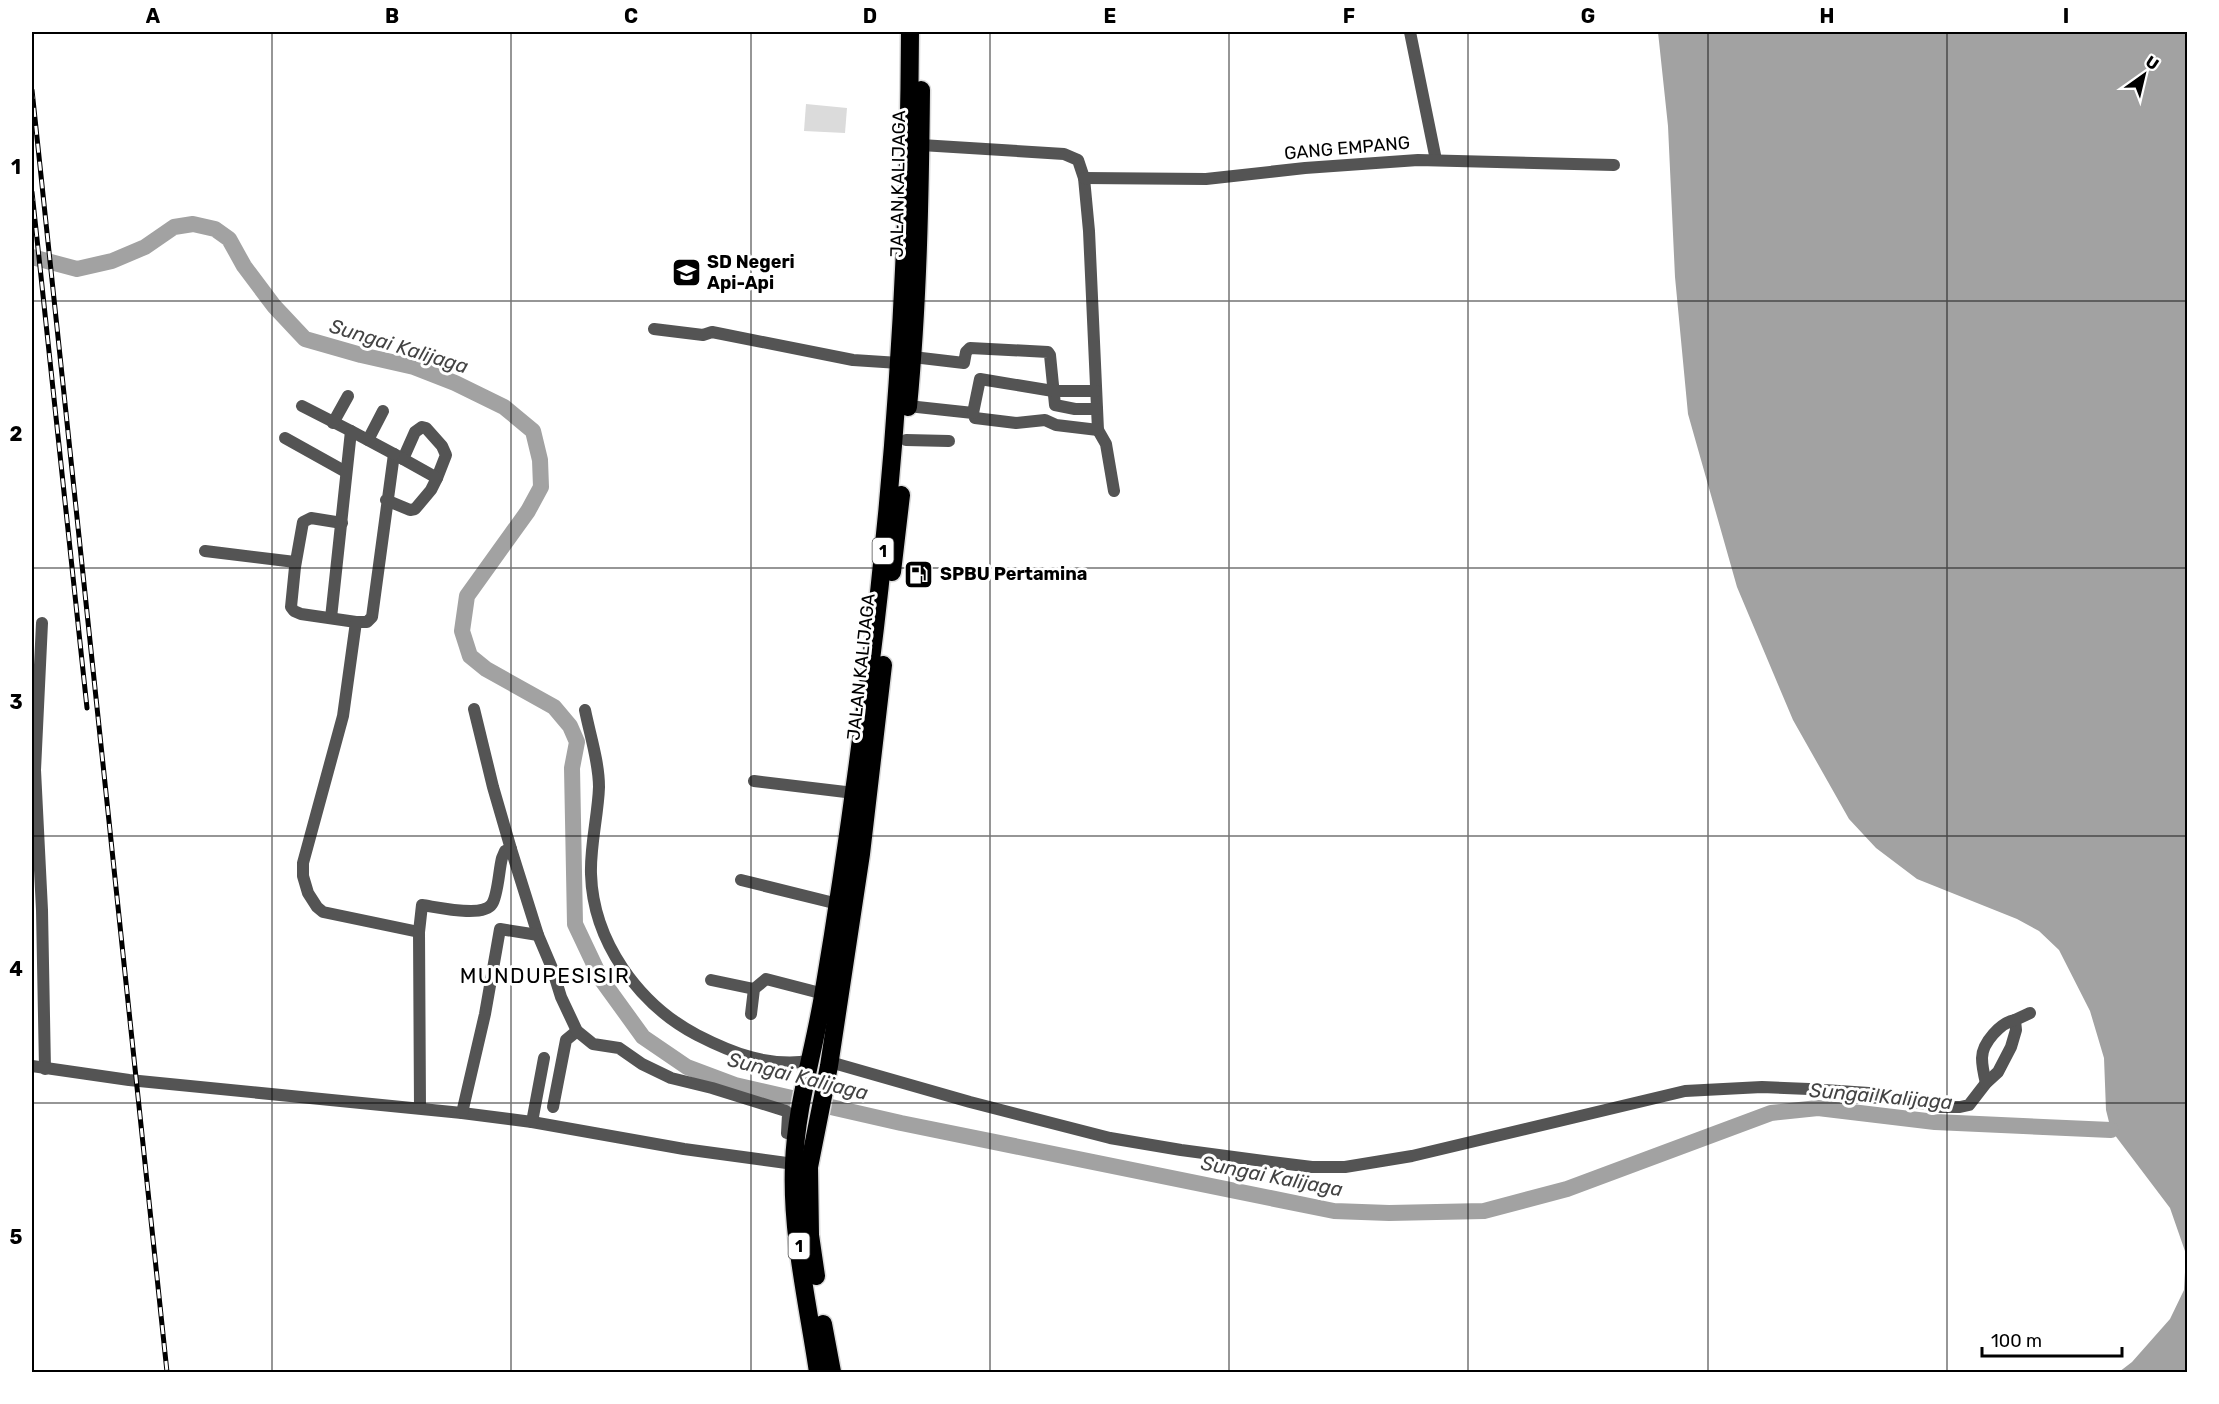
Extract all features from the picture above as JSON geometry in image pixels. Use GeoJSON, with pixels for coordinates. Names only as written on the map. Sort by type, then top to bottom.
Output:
{"type":"FeatureCollection","features":[{"type":"Feature","properties":{"kind":"highway","name":"JALAN KALIJAGA"},"geometry":{"type":"LineString","coordinates":[[832,1372],[822,1318],[810,1225],[809,1167],[830,1064],[861,854],[898,538],[908,406],[907,145],[910,32]]}},
{"type":"Feature","properties":{"kind":"highway","name":"JALAN KALIJAGA"},"geometry":{"type":"LineString","coordinates":[[797,1127],[824,994],[854,793],[907,360],[921,145],[922,32]]}},
{"type":"Feature","properties":{"kind":"highway","name":"1"},"geometry":{"type":"LineString","coordinates":[[797,1127],[794,1164],[798,1238],[818,1372]]}},
{"type":"Feature","properties":{"kind":"street"},"geometry":{"type":"LineString","coordinates":[[1410,32],[1436,160]]}},
{"type":"Feature","properties":{"kind":"street"},"geometry":{"type":"LineString","coordinates":[[921,145],[1064,154],[1078,159],[1084,178],[1090,252],[1098,430],[1106,444],[1114,490]]}},
{"type":"Feature","properties":{"kind":"street","name":"GANG EMPANG"},"geometry":{"type":"LineString","coordinates":[[1084,178],[1206,179],[1305,168],[1436,160],[1614,165]]}},
{"type":"Feature","properties":{"kind":"street"},"geometry":{"type":"LineString","coordinates":[[654,329],[703,335],[712,332],[853,360],[907,360],[962,364],[969,348],[1048,352],[1051,358],[1056,406],[1097,409]]}},
{"type":"Feature","properties":{"kind":"street"},"geometry":{"type":"LineString","coordinates":[[1096,391],[1053,391],[980,379],[973,413],[974,417],[978,418],[1017,423],[1045,420],[1056,425],[1098,430]]}},
{"type":"Feature","properties":{"kind":"street"},"geometry":{"type":"LineString","coordinates":[[333,423],[348,396]]}},
{"type":"Feature","properties":{"kind":"street"},"geometry":{"type":"LineString","coordinates":[[302,406],[437,478]]}},
{"type":"Feature","properties":{"kind":"street"},"geometry":{"type":"LineString","coordinates":[[908,406],[973,413]]}},
{"type":"Feature","properties":{"kind":"street"},"geometry":{"type":"LineString","coordinates":[[368,440],[384,411]]}},
{"type":"Feature","properties":{"kind":"street"},"geometry":{"type":"LineString","coordinates":[[342,523],[311,518],[304,520],[295,562],[292,609],[298,613],[367,622],[372,617],[386,500],[399,456],[415,432],[422,427],[426,428],[441,443],[446,452],[446,458],[431,490],[415,509],[410,510],[386,500]]}},
{"type":"Feature","properties":{"kind":"street"},"geometry":{"type":"LineString","coordinates":[[331,618],[351,431]]}},
{"type":"Feature","properties":{"kind":"street"},"geometry":{"type":"LineString","coordinates":[[285,438],[346,472]]}},
{"type":"Feature","properties":{"kind":"street"},"geometry":{"type":"LineString","coordinates":[[906,440],[949,441]]}},
{"type":"Feature","properties":{"kind":"street"},"geometry":{"type":"LineString","coordinates":[[205,551],[295,562]]}},
{"type":"Feature","properties":{"kind":"street"},"geometry":{"type":"LineString","coordinates":[[356,622],[343,716],[303,864],[303,876],[308,893],[323,912],[419,932]]}},
{"type":"Feature","properties":{"kind":"street"},"geometry":{"type":"LineString","coordinates":[[42,623],[35,770],[42,910],[45,1069]]}},
{"type":"Feature","properties":{"kind":"street"},"geometry":{"type":"LineString","coordinates":[[474,709],[493,787],[538,935],[561,997],[577,1031],[593,1044],[619,1048],[642,1064],[671,1078],[786,1111],[788,1114],[787,1133],[797,1127]]}},
{"type":"Feature","properties":{"kind":"street"},"geometry":{"type":"LineString","coordinates":[[585,710],[598,787],[591,871],[592,886],[605,935],[619,964],[637,987],[662,1012],[684,1028],[707,1040],[768,1062],[810,1064]]}},
{"type":"Feature","properties":{"kind":"street"},"geometry":{"type":"LineString","coordinates":[[754,781],[854,793]]}},
{"type":"Feature","properties":{"kind":"street"},"geometry":{"type":"LineString","coordinates":[[420,1108],[419,932],[422,905],[476,912],[490,906],[493,903],[502,858],[506,851],[511,849]]}},
{"type":"Feature","properties":{"kind":"street"},"geometry":{"type":"LineString","coordinates":[[741,880],[838,904]]}},
{"type":"Feature","properties":{"kind":"street"},"geometry":{"type":"LineString","coordinates":[[462,1113],[486,1014],[501,929],[538,935]]}},
{"type":"Feature","properties":{"kind":"street"},"geometry":{"type":"LineString","coordinates":[[751,1014],[754,990],[766,979],[824,994]]}},
{"type":"Feature","properties":{"kind":"street"},"geometry":{"type":"LineString","coordinates":[[711,980],[754,990]]}},
{"type":"Feature","properties":{"kind":"street"},"geometry":{"type":"LineString","coordinates":[[1986,1083],[1983,1051],[2007,1021],[2030,1013]]}},
{"type":"Feature","properties":{"kind":"street"},"geometry":{"type":"LineString","coordinates":[[830,1064],[1110,1138],[1312,1167],[1345,1167],[1381,1162],[1685,1091],[1762,1087],[1809,1089],[1869,1093],[1941,1107],[1960,1107],[1969,1105],[1998,1072],[2011,1047],[2016,1030],[2015,1020]]}},
{"type":"Feature","properties":{"kind":"street"},"geometry":{"type":"LineString","coordinates":[[553,1107],[566,1040],[577,1031]]}},
{"type":"Feature","properties":{"kind":"street"},"geometry":{"type":"LineString","coordinates":[[532,1122],[544,1058]]}},
{"type":"Feature","properties":{"kind":"street"},"geometry":{"type":"LineString","coordinates":[[32,1066],[200,1087],[420,1108],[532,1122],[684,1149],[794,1164]]}},
{"type":"Feature","properties":{"kind":"shaded area"},"geometry":{"type":"Polygon","coordinates":[[[1658,32],[2187,32],[2187,1372],[2119,1372],[2132,1362],[2170,1319],[2184,1290],[2186,1254],[2170,1208],[2111,1130],[2106,1110],[2104,1058],[2090,1011],[2059,950],[2039,931],[2017,919],[1917,879],[1876,848],[1849,819],[1793,720],[1737,587],[1688,414],[1675,277],[1668,126],[1658,32]]]}},
{"type":"Feature","properties":{"kind":"shaded area"},"geometry":{"type":"Polygon","coordinates":[[[806,104],[847,108],[845,133],[804,131],[806,104]]]}},
{"type":"Feature","properties":{"kind":"waterway","name":"Sungai Kalijaga"},"geometry":{"type":"LineString","coordinates":[[32,257],[77,269],[112,261],[145,247],[174,227],[193,224],[215,229],[229,239],[244,266],[274,306],[305,339],[414,367],[455,383],[504,407],[533,431],[540,460],[541,487],[528,511],[467,596],[462,631],[470,656],[486,669],[554,707],[570,726],[577,742],[572,768],[575,924],[601,979],[643,1037],[687,1067],[735,1085],[901,1123],[1334,1211],[1389,1213],[1484,1211],[1567,1189],[1771,1113],[1818,1108],[1935,1122],[2111,1130]]}},
{"type":"Feature","properties":{"kind":"railway"},"geometry":{"type":"LineString","coordinates":[[32,90],[167,1372]]}},
{"type":"Feature","properties":{"kind":"railway"},"geometry":{"type":"LineString","coordinates":[[32,192],[87,708]]}},
{"type":"Feature","properties":{"kind":"place","name":"SD Negeri Api-Api"},"geometry":{"type":"Point","coordinates":[686,272]}},
{"type":"Feature","properties":{"kind":"place","name":"SPBU Pertamina"},"geometry":{"type":"Point","coordinates":[919,574]}},
{"type":"Feature","properties":{"kind":"district","name":"MUNDUPESISIR"},"geometry":{"type":"Point","coordinates":[545,975]}}]}
